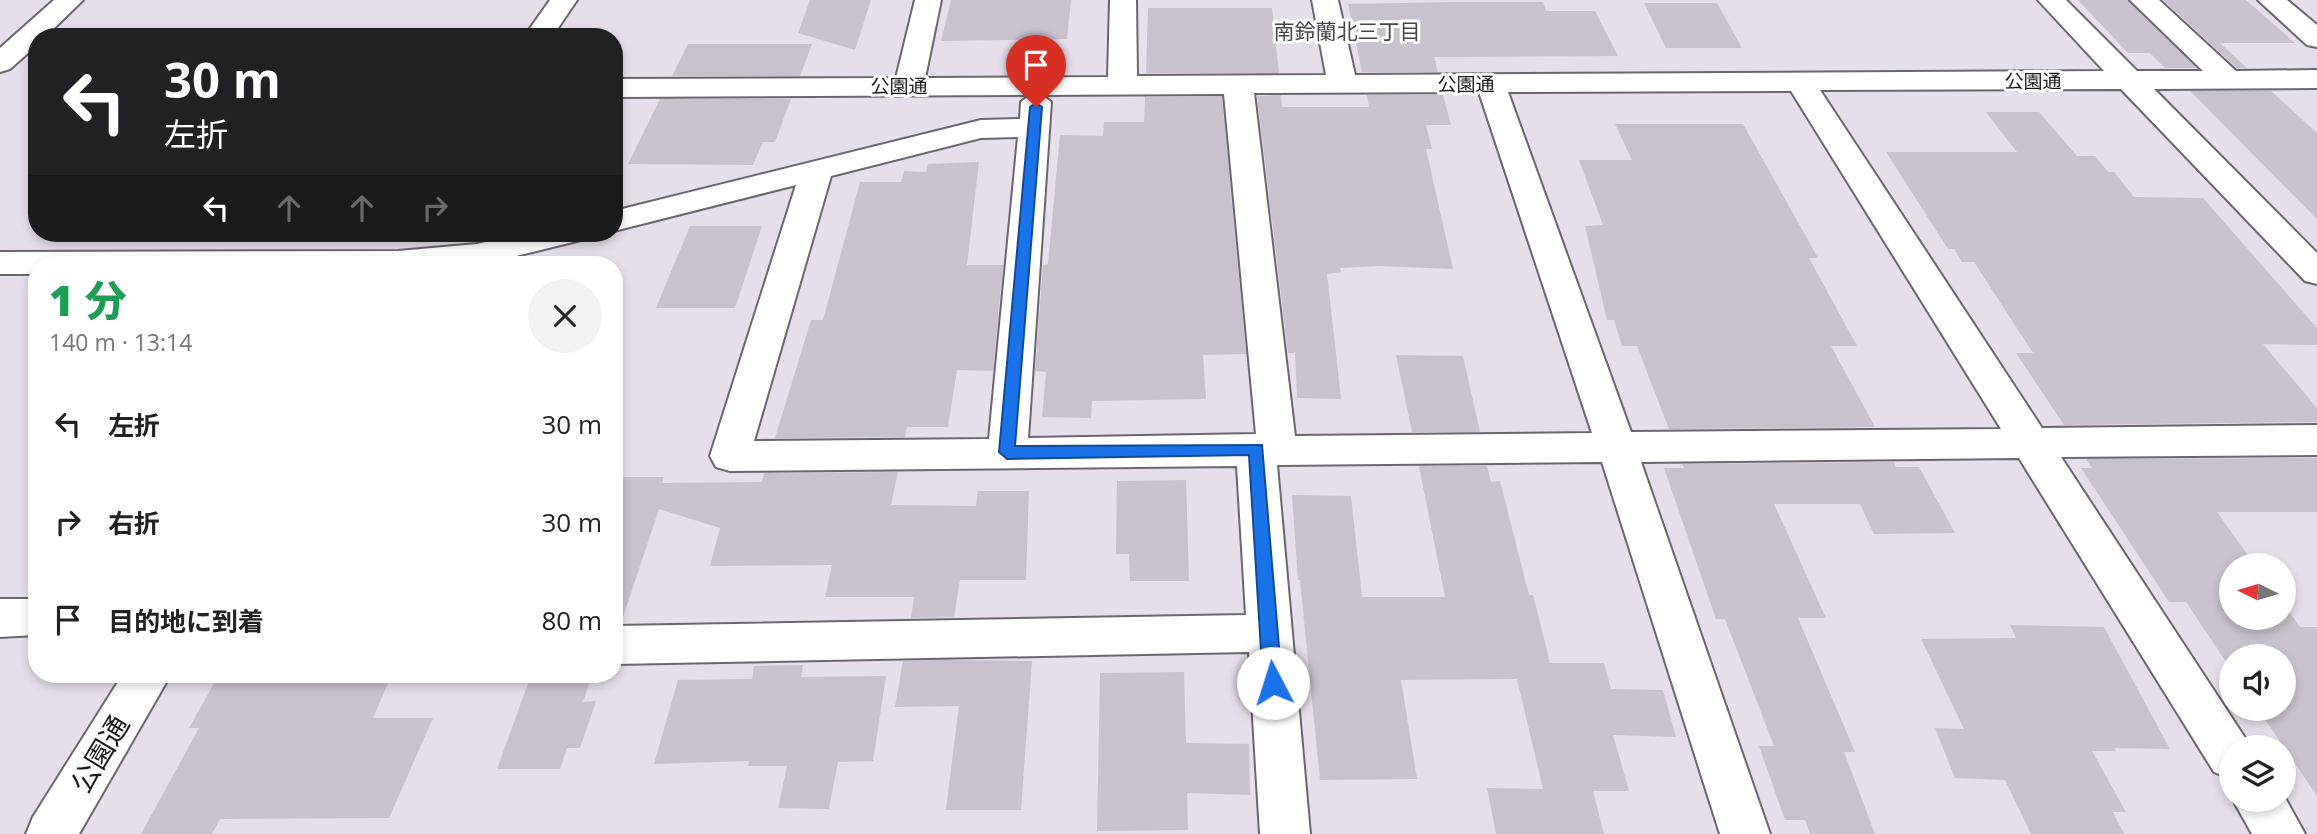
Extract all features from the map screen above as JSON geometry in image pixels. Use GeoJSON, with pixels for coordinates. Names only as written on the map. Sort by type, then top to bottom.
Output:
{"type":"FeatureCollection","features":[{"type":"Feature","properties":{"kind":"street"},"geometry":{"type":"LineString","coordinates":[[39,28],[70,0]]}},
{"type":"Feature","properties":{"kind":"street"},"geometry":{"type":"LineString","coordinates":[[544,28],[564,0]]}},
{"type":"Feature","properties":{"kind":"street"},"geometry":{"type":"LineString","coordinates":[[909,86],[928,0]]}},
{"type":"Feature","properties":{"kind":"street"},"geometry":{"type":"LineString","coordinates":[[1122,85],[1123,0]]}},
{"type":"Feature","properties":{"kind":"street"},"geometry":{"type":"LineString","coordinates":[[1325,0],[1342,84]]}},
{"type":"Feature","properties":{"kind":"street"},"geometry":{"type":"LineString","coordinates":[[2051,0],[2317,272]]}},
{"type":"Feature","properties":{"kind":"street"},"geometry":{"type":"LineString","coordinates":[[2143,0],[2229,80]]}},
{"type":"Feature","properties":{"kind":"street"},"geometry":{"type":"LineString","coordinates":[[2271,0],[2317,39]]}},
{"type":"Feature","properties":{"kind":"street"},"geometry":{"type":"LineString","coordinates":[[0,63],[28,38]]}},
{"type":"Feature","properties":{"kind":"street","name":"公園通"},"geometry":{"type":"LineString","coordinates":[[623,88],[2317,79]]}},
{"type":"Feature","properties":{"kind":"street"},"geometry":{"type":"LineString","coordinates":[[1800,82],[2219,738]]}},
{"type":"Feature","properties":{"kind":"street"},"geometry":{"type":"LineString","coordinates":[[1491,84],[1617,448],[1745,834]]}},
{"type":"Feature","properties":{"kind":"street"},"geometry":{"type":"LineString","coordinates":[[1238,85],[1267,449],[1268,633],[1285,834]]}},
{"type":"Feature","properties":{"kind":"street"},"geometry":{"type":"LineString","coordinates":[[1007,452],[1038,86]]}},
{"type":"Feature","properties":{"kind":"street"},"geometry":{"type":"LineString","coordinates":[[623,220],[981,129],[1034,128]]}},
{"type":"Feature","properties":{"kind":"street"},"geometry":{"type":"LineString","coordinates":[[816,172],[730,456],[2317,440]]}},
{"type":"Feature","properties":{"kind":"street"},"geometry":{"type":"LineString","coordinates":[[477,256],[533,242]]}},
{"type":"Feature","properties":{"kind":"street"},"geometry":{"type":"LineString","coordinates":[[0,263],[28,263]]}},
{"type":"Feature","properties":{"kind":"street"},"geometry":{"type":"LineString","coordinates":[[0,618],[28,617]]}},
{"type":"Feature","properties":{"kind":"street"},"geometry":{"type":"LineString","coordinates":[[623,645],[1268,633]]}},
{"type":"Feature","properties":{"kind":"street","name":"公園通"},"geometry":{"type":"LineString","coordinates":[[51,834],[143,683]]}},
{"type":"Feature","properties":{"kind":"street"},"geometry":{"type":"LineString","coordinates":[[2266,812],[2280,834]]}},
{"type":"Feature","properties":{"kind":"building"},"geometry":{"type":"Polygon","coordinates":[[[810,0],[871,0],[855,50],[798,33],[810,0]]]}},
{"type":"Feature","properties":{"kind":"building"},"geometry":{"type":"Polygon","coordinates":[[[951,0],[1071,0],[1067,39],[941,41],[951,0]]]}},
{"type":"Feature","properties":{"kind":"building"},"geometry":{"type":"Polygon","coordinates":[[[2078,0],[2127,0],[2197,68],[2165,68],[2150,53],[2128,53],[2078,0]]]}},
{"type":"Feature","properties":{"kind":"building"},"geometry":{"type":"Polygon","coordinates":[[[2163,0],[2246,0],[2295,43],[2220,43],[2247,68],[2237,68],[2163,0]]]}},
{"type":"Feature","properties":{"kind":"building"},"geometry":{"type":"Polygon","coordinates":[[[1543,2],[1546,11],[1595,11],[1618,56],[1434,57],[1438,72],[1362,72],[1348,4],[1543,2]]]}},
{"type":"Feature","properties":{"kind":"building"},"geometry":{"type":"Polygon","coordinates":[[[1644,3],[1717,3],[1742,48],[1666,48],[1644,3]]]}},
{"type":"Feature","properties":{"kind":"building"},"geometry":{"type":"Polygon","coordinates":[[[1148,8],[1272,8],[1279,73],[1146,73],[1148,8]]]}},
{"type":"Feature","properties":{"kind":"building"},"geometry":{"type":"Polygon","coordinates":[[[688,44],[812,44],[800,76],[672,76],[688,44]]]}},
{"type":"Feature","properties":{"kind":"building"},"geometry":{"type":"Polygon","coordinates":[[[2190,91],[2271,91],[2317,133],[2317,219],[2190,91]]]}},
{"type":"Feature","properties":{"kind":"building"},"geometry":{"type":"Polygon","coordinates":[[[1281,95],[1282,107],[1369,107],[1367,95],[1443,95],[1451,125],[1426,125],[1432,149],[1426,149],[1453,269],[1378,266],[1340,268],[1341,272],[1327,274],[1341,399],[1297,398],[1295,353],[1288,353],[1257,96],[1281,95]]]}},
{"type":"Feature","properties":{"kind":"building"},"geometry":{"type":"Polygon","coordinates":[[[1145,97],[1222,97],[1246,354],[1203,355],[1206,399],[1092,401],[1091,418],[1042,417],[1046,372],[1035,371],[1043,265],[1048,264],[1060,135],[1103,136],[1104,122],[1144,122],[1145,97]]]}},
{"type":"Feature","properties":{"kind":"building"},"geometry":{"type":"Polygon","coordinates":[[[660,99],[791,99],[775,142],[763,142],[753,165],[628,164],[660,99]]]}},
{"type":"Feature","properties":{"kind":"building"},"geometry":{"type":"Polygon","coordinates":[[[1986,112],[2039,112],[2077,156],[2095,156],[2108,172],[2114,172],[2134,197],[2203,198],[2317,328],[2317,345],[2263,344],[2317,408],[2317,422],[2064,425],[2016,353],[2033,353],[1974,262],[1962,262],[1954,249],[1948,249],[1886,152],[2017,152],[1986,112]]]}},
{"type":"Feature","properties":{"kind":"building"},"geometry":{"type":"Polygon","coordinates":[[[1615,124],[1743,124],[1818,258],[1809,258],[1857,346],[1831,346],[1875,427],[1669,429],[1637,346],[1622,346],[1614,320],[1607,320],[1585,226],[1603,225],[1579,160],[1632,160],[1615,124]]]}},
{"type":"Feature","properties":{"kind":"building"},"geometry":{"type":"Polygon","coordinates":[[[979,162],[967,265],[1003,265],[993,371],[957,370],[948,427],[907,427],[905,437],[775,438],[811,320],[823,320],[860,182],[901,182],[904,171],[926,172],[928,164],[979,162]]]}},
{"type":"Feature","properties":{"kind":"building"},"geometry":{"type":"Polygon","coordinates":[[[690,226],[762,226],[735,308],[656,308],[690,226]]]}},
{"type":"Feature","properties":{"kind":"building"},"geometry":{"type":"Polygon","coordinates":[[[1396,355],[1463,356],[1480,432],[1412,432],[1396,355]]]}},
{"type":"Feature","properties":{"kind":"building"},"geometry":{"type":"Polygon","coordinates":[[[2317,458],[2317,512],[2217,512],[2246,553],[2219,553],[2219,630],[2296,630],[2296,621],[2300,627],[2317,627],[2317,796],[2296,765],[2296,735],[2276,735],[2266,721],[2296,721],[2296,644],[2219,644],[2219,651],[2186,602],[2169,602],[2081,468],[2092,468],[2086,459],[2317,458]]]}},
{"type":"Feature","properties":{"kind":"building"},"geometry":{"type":"Polygon","coordinates":[[[1894,462],[1896,467],[1919,467],[1955,533],[1874,534],[1860,504],[1774,504],[1826,618],[1798,618],[1855,752],[1844,752],[1875,834],[1810,834],[1805,820],[1785,820],[1759,746],[1774,746],[1725,619],[1716,619],[1664,468],[1684,468],[1682,464],[1894,462]]]}},
{"type":"Feature","properties":{"kind":"building"},"geometry":{"type":"Polygon","coordinates":[[[1419,466],[1487,466],[1491,482],[1500,481],[1529,595],[1533,595],[1550,663],[1604,663],[1611,689],[1663,690],[1676,737],[1613,735],[1629,791],[1593,791],[1604,834],[1496,834],[1487,788],[1543,789],[1517,679],[1401,680],[1417,779],[1320,780],[1298,580],[1292,495],[1351,496],[1362,597],[1445,597],[1419,466]]]}},
{"type":"Feature","properties":{"kind":"building"},"geometry":{"type":"Polygon","coordinates":[[[898,472],[891,505],[976,506],[978,491],[1029,491],[1026,580],[960,580],[954,617],[911,618],[914,597],[825,597],[832,565],[710,566],[720,528],[659,509],[623,617],[623,477],[664,477],[662,483],[762,482],[764,473],[898,472]]]}},
{"type":"Feature","properties":{"kind":"building"},"geometry":{"type":"Polygon","coordinates":[[[1186,480],[1189,581],[1130,581],[1129,554],[1116,554],[1117,481],[1186,480]]]}},
{"type":"Feature","properties":{"kind":"building"},"geometry":{"type":"Polygon","coordinates":[[[2010,625],[2104,627],[2170,749],[2114,748],[2116,751],[2092,751],[2126,812],[2113,812],[2124,834],[2031,834],[2005,780],[1955,778],[1935,728],[1964,729],[1921,639],[2016,638],[2010,625]]]}},
{"type":"Feature","properties":{"kind":"building"},"geometry":{"type":"Polygon","coordinates":[[[903,661],[1032,661],[1021,810],[946,810],[959,706],[895,707],[903,661]]]}},
{"type":"Feature","properties":{"kind":"building"},"geometry":{"type":"Polygon","coordinates":[[[803,665],[801,677],[886,676],[873,761],[838,762],[829,809],[778,808],[787,766],[748,766],[749,761],[654,764],[678,680],[752,679],[754,666],[803,665]]]}},
{"type":"Feature","properties":{"kind":"building"},"geometry":{"type":"Polygon","coordinates":[[[1184,672],[1186,743],[1249,744],[1250,795],[1187,793],[1188,830],[1097,831],[1100,673],[1184,672]]]}},
{"type":"Feature","properties":{"kind":"building"},"geometry":{"type":"Polygon","coordinates":[[[214,683],[388,683],[373,718],[433,718],[389,818],[220,819],[212,834],[141,834],[199,728],[189,728],[214,683]]]}},
{"type":"Feature","properties":{"kind":"building"},"geometry":{"type":"Polygon","coordinates":[[[528,683],[589,683],[583,702],[596,701],[580,748],[567,748],[560,769],[497,769],[528,683]]]}},
{"type":"Feature","properties":{"kind":"district","name":"南鈴蘭北三丁目"},"geometry":{"type":"Point","coordinates":[1347,32]}},
{"type":"Feature","properties":{"kind":"route"},"geometry":{"type":"LineString","coordinates":[[1036,107],[1007,452],[1256,449],[1273,683]]}}]}
